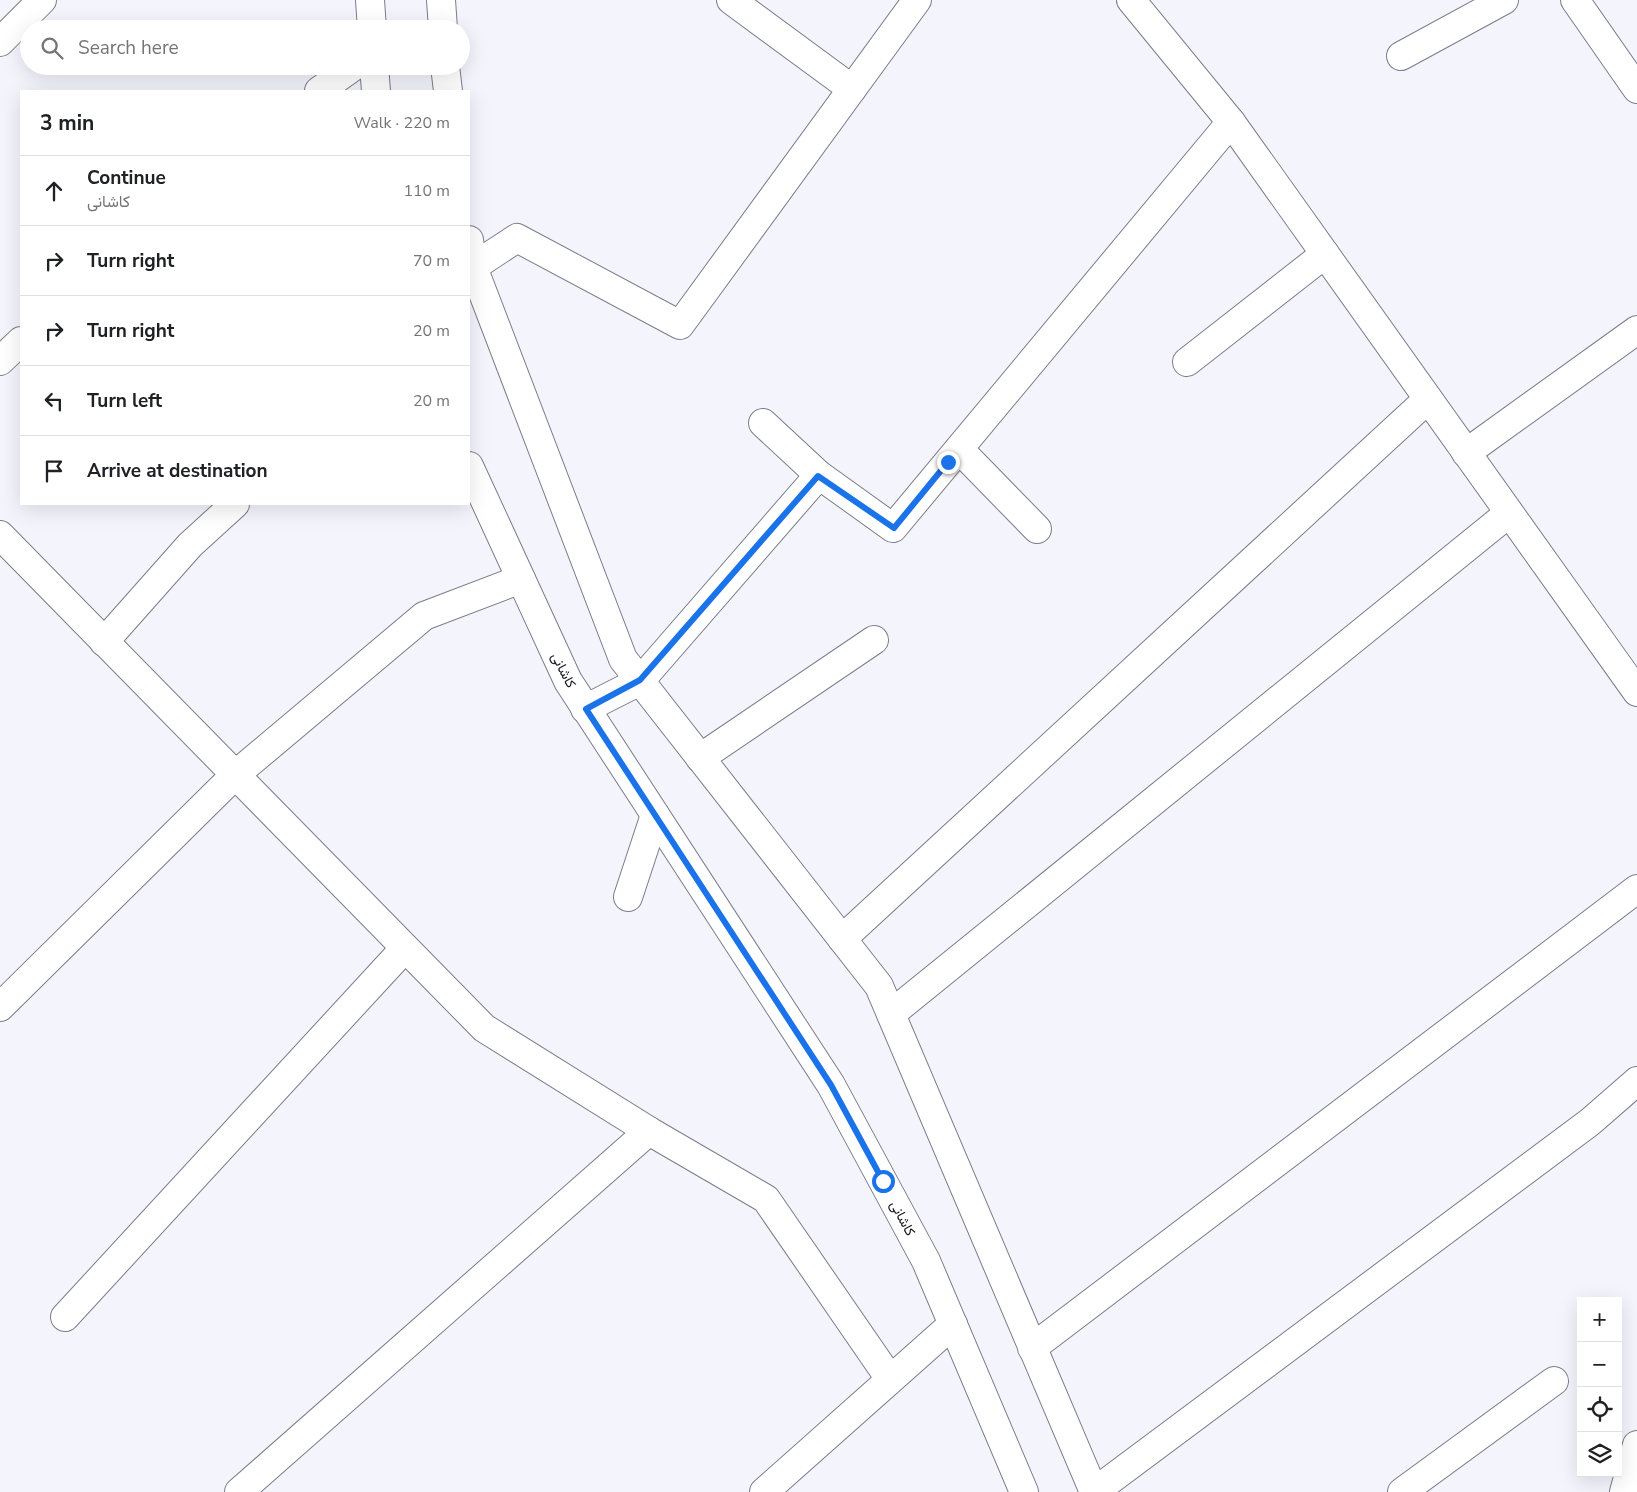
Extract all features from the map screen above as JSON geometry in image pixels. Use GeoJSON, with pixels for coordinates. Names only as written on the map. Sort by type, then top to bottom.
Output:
{"type":"FeatureCollection","features":[{"type":"Feature","properties":{"kind":"street"},"geometry":{"type":"LineString","coordinates":[[22,20],[42,0]]}},
{"type":"Feature","properties":{"kind":"street"},"geometry":{"type":"LineString","coordinates":[[370,0],[371,20]]}},
{"type":"Feature","properties":{"kind":"street"},"geometry":{"type":"LineString","coordinates":[[441,0],[442,20]]}},
{"type":"Feature","properties":{"kind":"street"},"geometry":{"type":"LineString","coordinates":[[731,0],[852,88]]}},
{"type":"Feature","properties":{"kind":"street"},"geometry":{"type":"LineString","coordinates":[[473,267],[517,238],[680,325],[917,0]]}},
{"type":"Feature","properties":{"kind":"street"},"geometry":{"type":"LineString","coordinates":[[1131,0],[1231,122],[1637,692]]}},
{"type":"Feature","properties":{"kind":"street"},"geometry":{"type":"LineString","coordinates":[[1401,56],[1504,0]]}},
{"type":"Feature","properties":{"kind":"street"},"geometry":{"type":"LineString","coordinates":[[1575,0],[1637,89]]}},
{"type":"Feature","properties":{"kind":"street"},"geometry":{"type":"LineString","coordinates":[[0,42],[20,22]]}},
{"type":"Feature","properties":{"kind":"street"},"geometry":{"type":"LineString","coordinates":[[320,90],[341,75]]}},
{"type":"Feature","properties":{"kind":"street"},"geometry":{"type":"LineString","coordinates":[[375,75],[376,90]]}},
{"type":"Feature","properties":{"kind":"street"},"geometry":{"type":"LineString","coordinates":[[446,75],[448,90]]}},
{"type":"Feature","properties":{"kind":"street"},"geometry":{"type":"LineString","coordinates":[[763,423],[818,476],[894,528],[1231,122]]}},
{"type":"Feature","properties":{"kind":"street"},"geometry":{"type":"LineString","coordinates":[[470,247],[473,267],[623,659],[879,986],[1094,1492],[1590,1122],[1637,1081]]}},
{"type":"Feature","properties":{"kind":"street"},"geometry":{"type":"LineString","coordinates":[[1187,362],[1325,254]]}},
{"type":"Feature","properties":{"kind":"street"},"geometry":{"type":"LineString","coordinates":[[1466,453],[1637,330]]}},
{"type":"Feature","properties":{"kind":"street"},"geometry":{"type":"LineString","coordinates":[[0,361],[20,342]]}},
{"type":"Feature","properties":{"kind":"street"},"geometry":{"type":"LineString","coordinates":[[842,938],[1428,398]]}},
{"type":"Feature","properties":{"kind":"street"},"geometry":{"type":"LineString","coordinates":[[959,449],[1037,529]]}},
{"type":"Feature","properties":{"kind":"street","name":"کاشانی"},"geometry":{"type":"LineString","coordinates":[[470,468],[568,681],[831,1085],[926,1262],[1024,1492]]}},
{"type":"Feature","properties":{"kind":"street"},"geometry":{"type":"LineString","coordinates":[[586,709],[640,680],[818,476]]}},
{"type":"Feature","properties":{"kind":"street"},"geometry":{"type":"LineString","coordinates":[[104,642],[190,545],[234,505]]}},
{"type":"Feature","properties":{"kind":"street"},"geometry":{"type":"LineString","coordinates":[[890,1014],[1509,513]]}},
{"type":"Feature","properties":{"kind":"street"},"geometry":{"type":"LineString","coordinates":[[0,535],[484,1028],[649,1130],[766,1199],[890,1379]]}},
{"type":"Feature","properties":{"kind":"street"},"geometry":{"type":"LineString","coordinates":[[0,1007],[235,775],[424,616],[521,579]]}},
{"type":"Feature","properties":{"kind":"street"},"geometry":{"type":"LineString","coordinates":[[700,758],[874,640]]}},
{"type":"Feature","properties":{"kind":"street"},"geometry":{"type":"LineString","coordinates":[[628,897],[655,815]]}},
{"type":"Feature","properties":{"kind":"street"},"geometry":{"type":"LineString","coordinates":[[1032,1348],[1637,889]]}},
{"type":"Feature","properties":{"kind":"street"},"geometry":{"type":"LineString","coordinates":[[65,1317],[405,948]]}},
{"type":"Feature","properties":{"kind":"street"},"geometry":{"type":"LineString","coordinates":[[238,1492],[649,1130]]}},
{"type":"Feature","properties":{"kind":"street"},"geometry":{"type":"LineString","coordinates":[[764,1492],[953,1324]]}},
{"type":"Feature","properties":{"kind":"street"},"geometry":{"type":"LineString","coordinates":[[1402,1492],[1554,1381]]}},
{"type":"Feature","properties":{"kind":"street"},"geometry":{"type":"LineString","coordinates":[[1624,1492],[1637,1445]]}},
{"type":"Feature","properties":{"kind":"route"},"geometry":{"type":"LineString","coordinates":[[883,1181],[831,1085],[586,709],[640,680],[818,476],[894,528],[948,462]]}}]}
